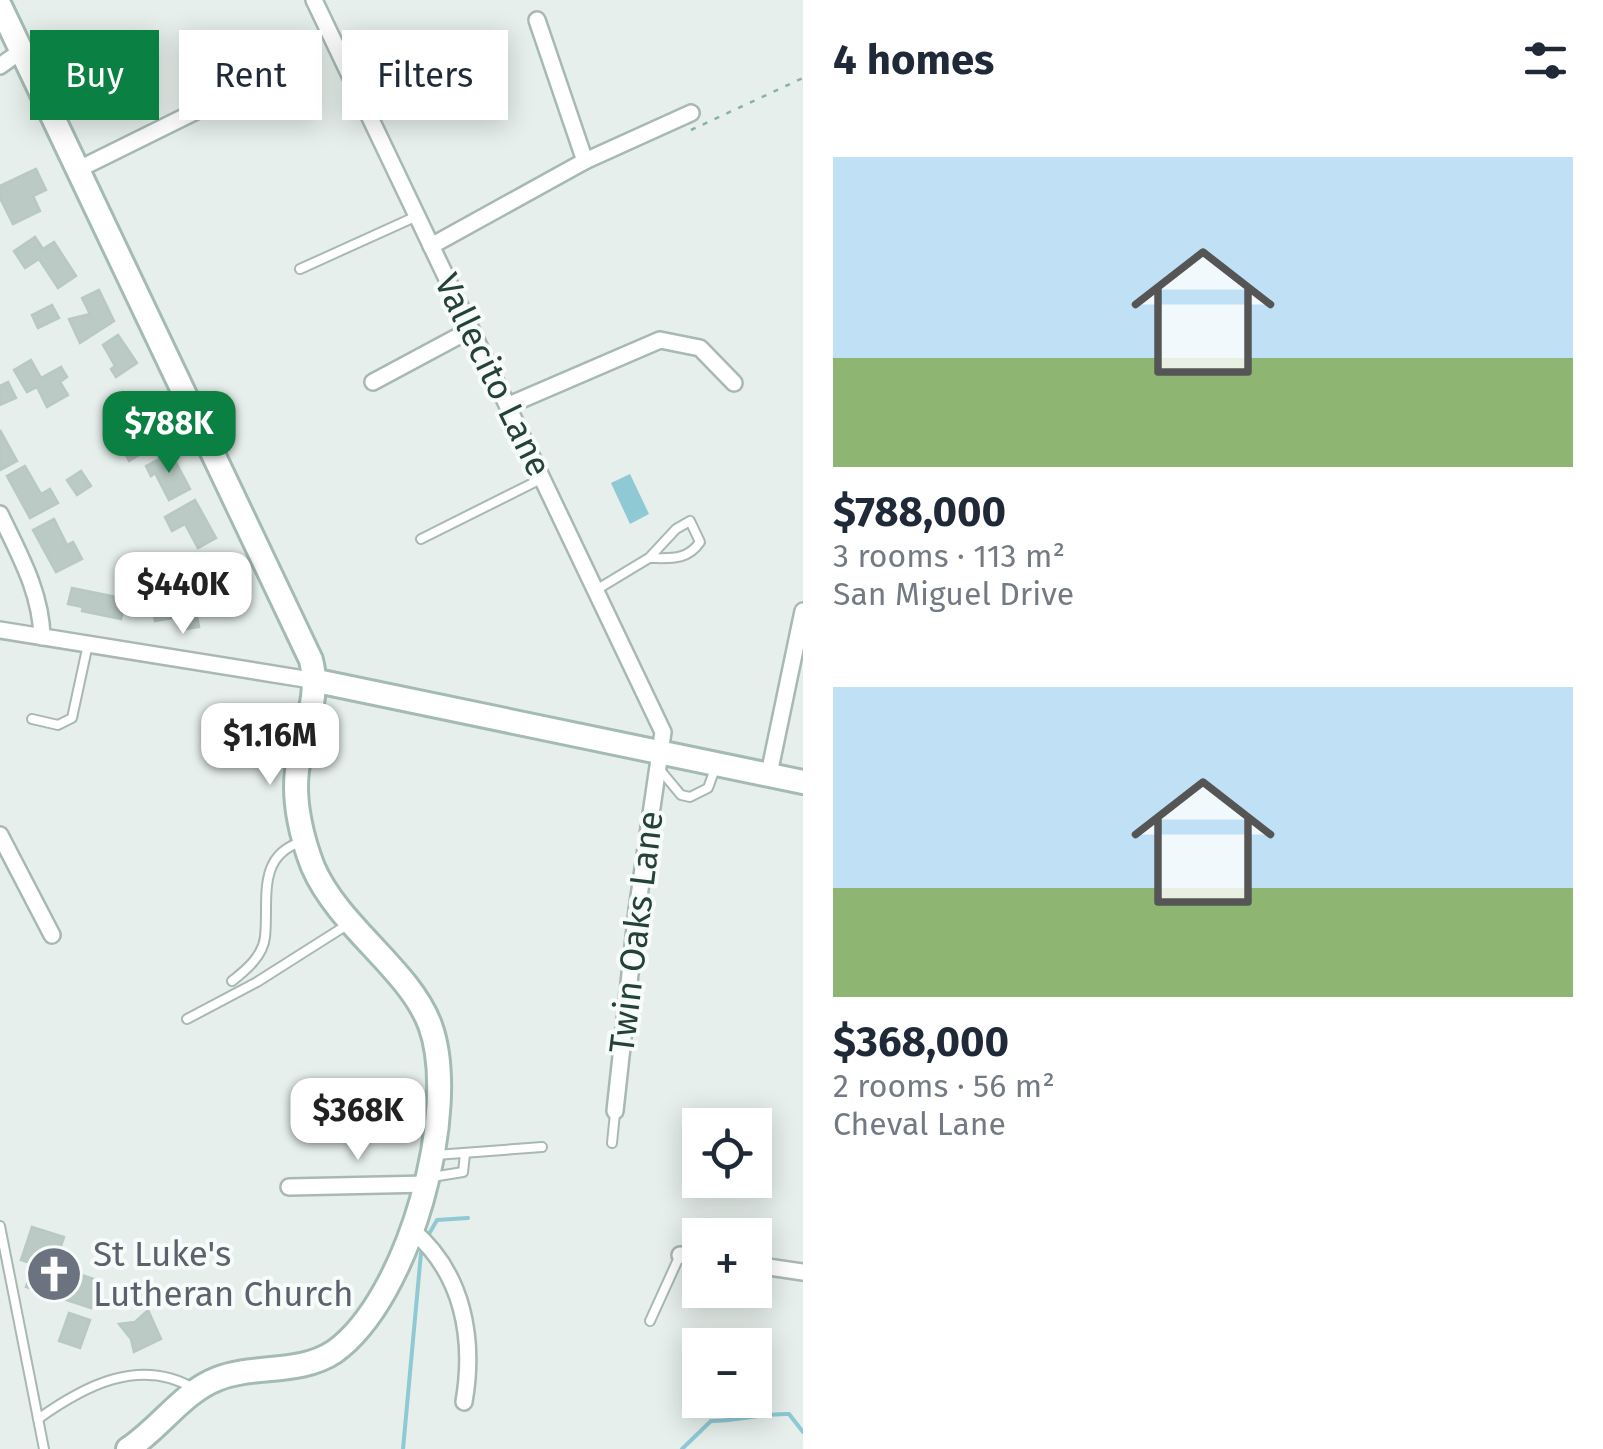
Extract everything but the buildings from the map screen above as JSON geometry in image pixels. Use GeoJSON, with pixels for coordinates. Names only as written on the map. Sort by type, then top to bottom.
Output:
{"type":"FeatureCollection","features":[{"type":"Feature","properties":{"kind":"street","name":"Vallecito Lane"},"geometry":{"type":"LineString","coordinates":[[314,0],[663,732],[659,759]]}},
{"type":"Feature","properties":{"kind":"street"},"geometry":{"type":"LineString","coordinates":[[0,6],[311,660],[316,681],[296,793],[314,867],[350,923],[420,1006],[430,1024],[438,1062],[429,1172],[412,1230],[402,1258],[344,1344],[303,1365],[227,1376],[197,1390],[156,1430],[128,1449]]}},
{"type":"Feature","properties":{"kind":"street"},"geometry":{"type":"LineString","coordinates":[[537,20],[585,160]]}},
{"type":"Feature","properties":{"kind":"street"},"geometry":{"type":"LineString","coordinates":[[0,66],[22,51]]}},
{"type":"Feature","properties":{"kind":"street"},"geometry":{"type":"LineString","coordinates":[[431,246],[585,160],[691,113]]}},
{"type":"Feature","properties":{"kind":"street"},"geometry":{"type":"LineString","coordinates":[[78,170],[179,120]]}},
{"type":"Feature","properties":{"kind":"street"},"geometry":{"type":"LineString","coordinates":[[373,382],[470,330]]}},
{"type":"Feature","properties":{"kind":"street"},"geometry":{"type":"LineString","coordinates":[[509,405],[660,340],[700,348],[734,383]]}},
{"type":"Feature","properties":{"kind":"street"},"geometry":{"type":"LineString","coordinates":[[0,514],[32,582],[41,613],[42,637]]}},
{"type":"Feature","properties":{"kind":"street"},"geometry":{"type":"LineString","coordinates":[[769,774],[803,611]]}},
{"type":"Feature","properties":{"kind":"street"},"geometry":{"type":"LineString","coordinates":[[0,630],[316,681],[659,759],[803,782]]}},
{"type":"Feature","properties":{"kind":"street","name":"Twin Oaks Lane"},"geometry":{"type":"LineString","coordinates":[[615,1110],[659,759]]}},
{"type":"Feature","properties":{"kind":"street"},"geometry":{"type":"LineString","coordinates":[[0,834],[52,935]]}},
{"type":"Feature","properties":{"kind":"street"},"geometry":{"type":"LineString","coordinates":[[290,1187],[429,1172]]}},
{"type":"Feature","properties":{"kind":"street"},"geometry":{"type":"LineString","coordinates":[[412,1230],[442,1260],[460,1300],[469,1362],[464,1402]]}},
{"type":"Feature","properties":{"kind":"street"},"geometry":{"type":"LineString","coordinates":[[772,1267],[803,1272]]}},
{"type":"Feature","properties":{"kind":"lane"},"geometry":{"type":"LineString","coordinates":[[300,268],[417,216]]}},
{"type":"Feature","properties":{"kind":"lane"},"geometry":{"type":"LineString","coordinates":[[421,539],[543,478]]}},
{"type":"Feature","properties":{"kind":"lane"},"geometry":{"type":"LineString","coordinates":[[596,590],[648,558],[676,529],[690,522],[700,542],[692,554],[648,558]]}},
{"type":"Feature","properties":{"kind":"lane"},"geometry":{"type":"LineString","coordinates":[[32,719],[58,725],[72,718],[88,644]]}},
{"type":"Feature","properties":{"kind":"lane"},"geometry":{"type":"LineString","coordinates":[[659,759],[672,786],[690,797],[708,788],[716,766]]}},
{"type":"Feature","properties":{"kind":"lane"},"geometry":{"type":"LineString","coordinates":[[232,981],[261,950],[269,871],[290,846],[306,841]]}},
{"type":"Feature","properties":{"kind":"lane"},"geometry":{"type":"LineString","coordinates":[[187,1019],[257,982],[350,923]]}},
{"type":"Feature","properties":{"kind":"lane"},"geometry":{"type":"LineString","coordinates":[[612,1143],[615,1110]]}},
{"type":"Feature","properties":{"kind":"lane"},"geometry":{"type":"LineString","coordinates":[[429,1172],[465,1154],[542,1147]]}},
{"type":"Feature","properties":{"kind":"lane"},"geometry":{"type":"LineString","coordinates":[[429,1172],[463,1172],[465,1154]]}},
{"type":"Feature","properties":{"kind":"lane"},"geometry":{"type":"LineString","coordinates":[[0,1226],[44,1449]]}},
{"type":"Feature","properties":{"kind":"lane"},"geometry":{"type":"LineString","coordinates":[[650,1321],[680,1255]]}},
{"type":"Feature","properties":{"kind":"lane"},"geometry":{"type":"LineString","coordinates":[[38,1418],[74,1393],[112,1378],[150,1376],[182,1382],[197,1390]]}},
{"type":"Feature","properties":{"kind":"path"},"geometry":{"type":"LineString","coordinates":[[681,134],[803,78]]}},
{"type":"Feature","properties":{"kind":"water"},"geometry":{"type":"Polygon","coordinates":[[[630,474],[649,514],[630,524],[611,483],[630,474]]]}},
{"type":"Feature","properties":{"kind":"waterway"},"geometry":{"type":"LineString","coordinates":[[429,1234],[437,1220],[468,1218]]}},
{"type":"Feature","properties":{"kind":"waterway"},"geometry":{"type":"LineString","coordinates":[[403,1449],[421,1253]]}},
{"type":"Feature","properties":{"kind":"waterway"},"geometry":{"type":"LineString","coordinates":[[682,1449],[711,1421],[789,1414],[803,1432]]}},
{"type":"Feature","properties":{"kind":"place","name":"St Luke's Lutheran Church"},"geometry":{"type":"Point","coordinates":[54,1274]}}]}
